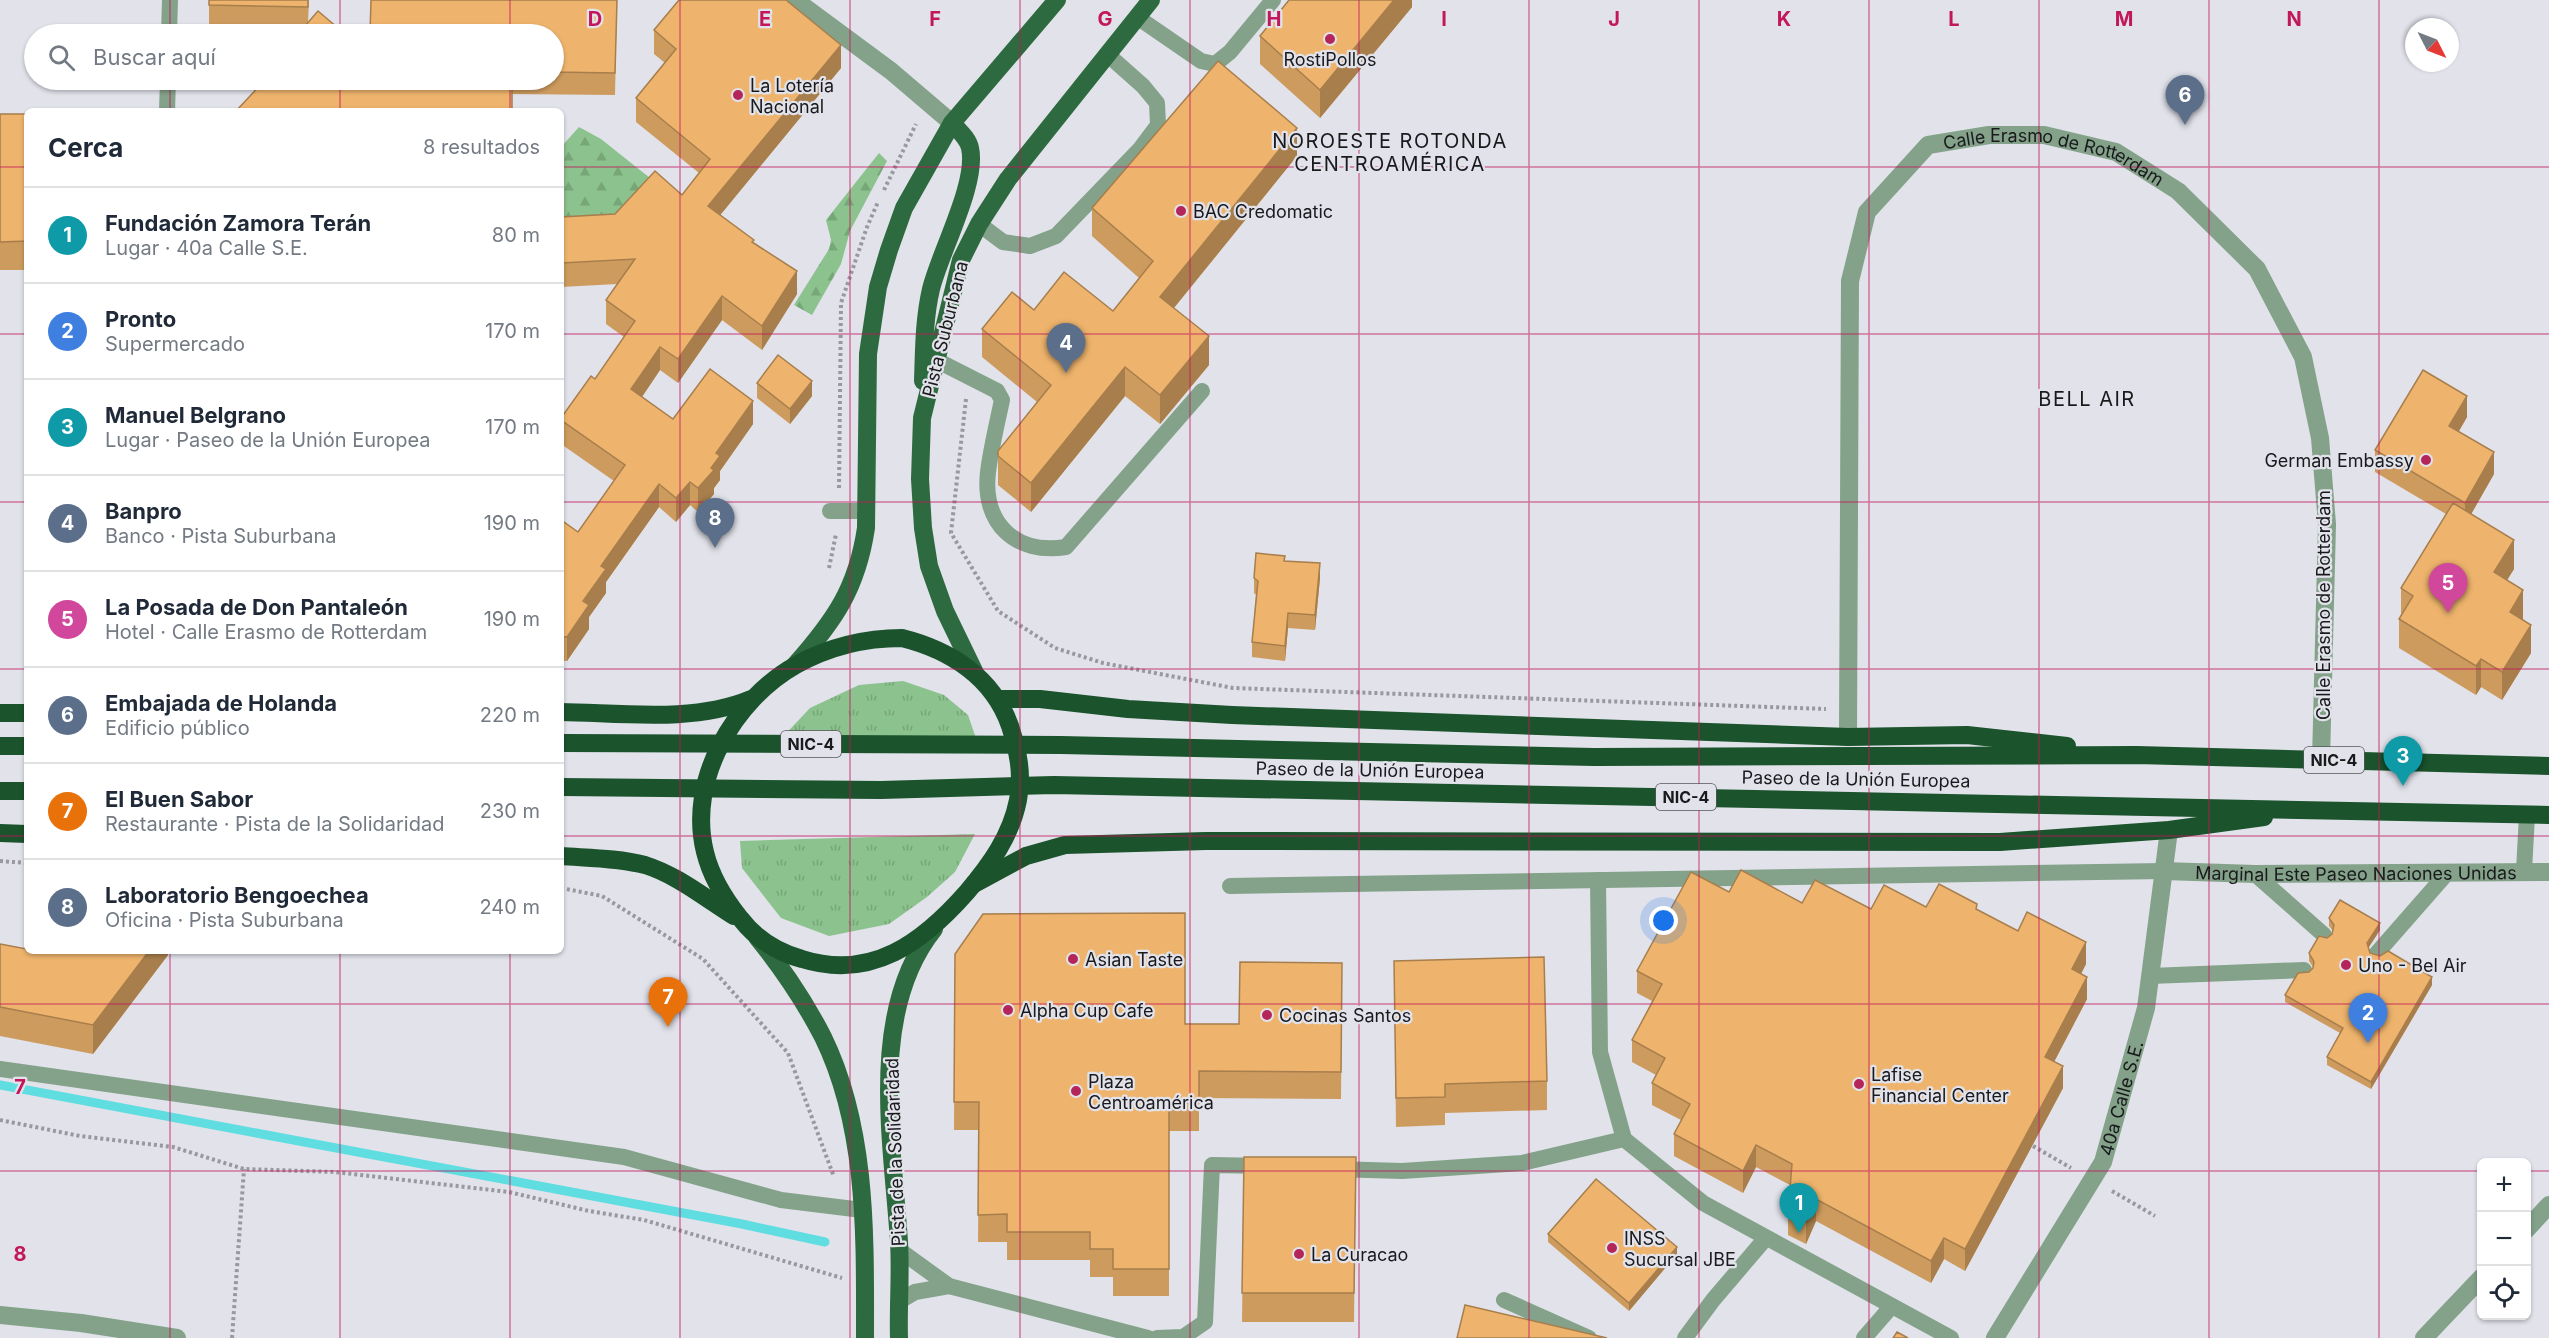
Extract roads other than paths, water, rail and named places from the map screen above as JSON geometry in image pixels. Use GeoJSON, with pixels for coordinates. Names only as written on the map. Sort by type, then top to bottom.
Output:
{"type":"FeatureCollection","features":[{"type":"Feature","properties":{"kind":"highway"},"geometry":{"type":"LineString","coordinates":[[902,638],[944,651],[975,673],[998,699],[1018,750],[1020,766],[1018,799],[1011,824],[995,856],[974,884],[951,910],[909,945],[882,959],[836,966],[812,963],[777,950],[756,936],[720,890],[710,867],[702,838],[701,813],[709,767],[732,726],[756,697],[794,666],[848,645],[869,640],[902,638]]}},
{"type":"Feature","properties":{"kind":"highway"},"geometry":{"type":"LineString","coordinates":[[564,712],[700,713],[731,707],[756,697]]}},
{"type":"Feature","properties":{"kind":"highway","name":"Paseo de la Unión Europea"},"geometry":{"type":"LineString","coordinates":[[998,699],[1040,699],[1128,709],[1232,715],[1848,737],[1967,735],[2137,755]]}},
{"type":"Feature","properties":{"kind":"highway"},"geometry":{"type":"LineString","coordinates":[[0,713],[24,712]]}},
{"type":"Feature","properties":{"kind":"highway","name":"Paseo de la Unión Europea"},"geometry":{"type":"LineString","coordinates":[[564,744],[1061,745],[1594,757],[2137,755],[2549,766]]}},
{"type":"Feature","properties":{"kind":"highway"},"geometry":{"type":"LineString","coordinates":[[0,746],[24,746]]}},
{"type":"Feature","properties":{"kind":"highway","name":"Paseo de la Unión Europea"},"geometry":{"type":"LineString","coordinates":[[564,788],[881,790],[1054,784],[2549,815]]}},
{"type":"Feature","properties":{"kind":"highway"},"geometry":{"type":"LineString","coordinates":[[0,791],[24,791]]}},
{"type":"Feature","properties":{"kind":"highway"},"geometry":{"type":"LineString","coordinates":[[974,884],[1026,856],[1065,845],[1206,841],[2000,842],[2169,830],[2318,809]]}},
{"type":"Feature","properties":{"kind":"highway"},"geometry":{"type":"LineString","coordinates":[[0,833],[24,834]]}},
{"type":"Feature","properties":{"kind":"highway"},"geometry":{"type":"LineString","coordinates":[[564,856],[628,862],[646,866],[674,878],[743,922]]}},
{"type":"Feature","properties":{"kind":"main road"},"geometry":{"type":"LineString","coordinates":[[794,666],[830,625],[856,574],[866,528],[868,354],[878,287],[904,208],[952,123],[1057,0]]}},
{"type":"Feature","properties":{"kind":"main road","name":"Pista Suburbana"},"geometry":{"type":"LineString","coordinates":[[975,673],[937,591],[925,546],[920,479],[922,418],[961,260],[979,224],[1008,179],[1151,0]]}},
{"type":"Feature","properties":{"kind":"main road"},"geometry":{"type":"LineString","coordinates":[[922,418],[926,315],[932,288],[970,172],[970,148],[966,138],[952,123]]}},
{"type":"Feature","properties":{"kind":"main road","name":"Pista de la Solidaridad"},"geometry":{"type":"LineString","coordinates":[[899,1338],[899,1246],[891,1144],[890,1060],[894,1023],[899,998],[914,959],[926,940],[951,910]]}},
{"type":"Feature","properties":{"kind":"main road","name":"Pista de la Solidaridad"},"geometry":{"type":"LineString","coordinates":[[756,936],[800,997],[824,1038],[854,1135],[862,1210],[865,1338]]}},
{"type":"Feature","properties":{"kind":"street"},"geometry":{"type":"LineString","coordinates":[[795,0],[891,71],[952,123]]}},
{"type":"Feature","properties":{"kind":"street","name":"Calle Erasmo de Rotterdam"},"geometry":{"type":"LineString","coordinates":[[1848,737],[1850,281],[1867,212],[1928,145],[1989,135],[2043,135],[2116,152],[2178,191],[2257,269],[2303,357],[2320,438],[2327,524],[2321,760]]}},
{"type":"Feature","properties":{"kind":"street","name":"40a Calle S.E."},"geometry":{"type":"LineString","coordinates":[[1995,1338],[2103,1162],[2146,1008],[2169,830]]}},
{"type":"Feature","properties":{"kind":"street","name":"Marginal Este Paseo Naciones Unidas"},"geometry":{"type":"LineString","coordinates":[[2164,871],[2255,874],[2549,872]]}},
{"type":"Feature","properties":{"kind":"street"},"geometry":{"type":"LineString","coordinates":[[2531,1226],[2546,1214]]}},
{"type":"Feature","properties":{"kind":"street"},"geometry":{"type":"LineString","coordinates":[[2424,1338],[2477,1281]]}},
{"type":"Feature","properties":{"kind":"street"},"geometry":{"type":"LineString","coordinates":[[0,1315],[81,1323],[177,1338]]}},
{"type":"Feature","properties":{"kind":"lane"},"geometry":{"type":"LineString","coordinates":[[169,24],[170,0]]}},
{"type":"Feature","properties":{"kind":"lane"},"geometry":{"type":"LineString","coordinates":[[1137,17],[1201,61],[1215,64],[1230,52],[1273,0]]}},
{"type":"Feature","properties":{"kind":"lane"},"geometry":{"type":"LineString","coordinates":[[979,224],[1003,242],[1030,246],[1056,236],[1140,149],[1158,125],[1157,103],[1143,86],[1107,54]]}},
{"type":"Feature","properties":{"kind":"lane"},"geometry":{"type":"LineString","coordinates":[[167,108],[168,90]]}},
{"type":"Feature","properties":{"kind":"lane"},"geometry":{"type":"LineString","coordinates":[[936,360],[997,392],[1002,400],[988,474],[992,509],[995,519],[1006,533],[1018,542],[1041,549],[1066,547],[1202,391]]}},
{"type":"Feature","properties":{"kind":"lane"},"geometry":{"type":"LineString","coordinates":[[830,511],[866,511]]}},
{"type":"Feature","properties":{"kind":"lane"},"geometry":{"type":"LineString","coordinates":[[2524,872],[2527,815]]}},
{"type":"Feature","properties":{"kind":"lane"},"geometry":{"type":"LineString","coordinates":[[1230,886],[2164,871]]}},
{"type":"Feature","properties":{"kind":"lane"},"geometry":{"type":"LineString","coordinates":[[2377,953],[2448,872]]}},
{"type":"Feature","properties":{"kind":"lane"},"geometry":{"type":"LineString","coordinates":[[2255,874],[2324,935]]}},
{"type":"Feature","properties":{"kind":"lane"},"geometry":{"type":"LineString","coordinates":[[1598,880],[1600,1052],[1624,1139],[1703,1203],[1765,1239],[1951,1338]]}},
{"type":"Feature","properties":{"kind":"lane"},"geometry":{"type":"LineString","coordinates":[[2150,976],[2304,970]]}},
{"type":"Feature","properties":{"kind":"lane"},"geometry":{"type":"LineString","coordinates":[[0,1069],[624,1157],[781,1200],[862,1210]]}},
{"type":"Feature","properties":{"kind":"lane"},"geometry":{"type":"LineString","coordinates":[[1319,1168],[1402,1171],[1522,1163],[1624,1139]]}},
{"type":"Feature","properties":{"kind":"lane"},"geometry":{"type":"LineString","coordinates":[[1157,1338],[1183,1337],[1205,1322],[1212,1165],[1283,1167]]}},
{"type":"Feature","properties":{"kind":"lane"},"geometry":{"type":"LineString","coordinates":[[1685,1338],[1713,1300],[1765,1239]]}},
{"type":"Feature","properties":{"kind":"lane"},"geometry":{"type":"LineString","coordinates":[[899,1246],[902,1252],[949,1286],[1148,1338]]}},
{"type":"Feature","properties":{"kind":"lane"},"geometry":{"type":"LineString","coordinates":[[898,1302],[915,1292],[949,1286]]}},
{"type":"Feature","properties":{"kind":"lane"},"geometry":{"type":"LineString","coordinates":[[1504,1300],[1589,1338]]}},
{"type":"Feature","properties":{"kind":"lane"},"geometry":{"type":"LineString","coordinates":[[1864,1338],[1891,1307]]}},
{"type":"Feature","properties":{"kind":"waterway"},"geometry":{"type":"LineString","coordinates":[[0,1085],[742,1224],[825,1242]]}},
{"type":"Feature","properties":{"kind":"place","name":"RostiPollos"},"geometry":{"type":"Point","coordinates":[1330,39]}},
{"type":"Feature","properties":{"kind":"place","name":"La Lotería Nacional"},"geometry":{"type":"Point","coordinates":[738,95]}},
{"type":"Feature","properties":{"kind":"place","name":"Embajada de Holanda"},"geometry":{"type":"Point","coordinates":[2185,125]}},
{"type":"Feature","properties":{"kind":"place","name":"BAC Credomatic"},"geometry":{"type":"Point","coordinates":[1181,211]}},
{"type":"Feature","properties":{"kind":"place","name":"Banpro"},"geometry":{"type":"Point","coordinates":[1066,373]}},
{"type":"Feature","properties":{"kind":"place","name":"German Embassy"},"geometry":{"type":"Point","coordinates":[2426,460]}},
{"type":"Feature","properties":{"kind":"place","name":"Laboratorio Bengoechea"},"geometry":{"type":"Point","coordinates":[715,548]}},
{"type":"Feature","properties":{"kind":"place","name":"La Posada de Don Pantaleón"},"geometry":{"type":"Point","coordinates":[2448,613]}},
{"type":"Feature","properties":{"kind":"place","name":"Manuel Belgrano"},"geometry":{"type":"Point","coordinates":[2403,786]}},
{"type":"Feature","properties":{"kind":"place","name":"Asian Taste"},"geometry":{"type":"Point","coordinates":[1073,959]}},
{"type":"Feature","properties":{"kind":"place","name":"Uno - Bel Air"},"geometry":{"type":"Point","coordinates":[2346,965]}},
{"type":"Feature","properties":{"kind":"place","name":"Alpha Cup Cafe"},"geometry":{"type":"Point","coordinates":[1008,1010]}},
{"type":"Feature","properties":{"kind":"place","name":"Cocinas Santos"},"geometry":{"type":"Point","coordinates":[1267,1015]}},
{"type":"Feature","properties":{"kind":"place","name":"El Buen Sabor"},"geometry":{"type":"Point","coordinates":[668,1027]}},
{"type":"Feature","properties":{"kind":"place","name":"Pronto"},"geometry":{"type":"Point","coordinates":[2368,1043]}},
{"type":"Feature","properties":{"kind":"place","name":"Lafise Financial Center"},"geometry":{"type":"Point","coordinates":[1859,1084]}},
{"type":"Feature","properties":{"kind":"place","name":"Plaza Centroamérica"},"geometry":{"type":"Point","coordinates":[1076,1091]}},
{"type":"Feature","properties":{"kind":"place","name":"Fundación Zamora Terán"},"geometry":{"type":"Point","coordinates":[1799,1233]}},
{"type":"Feature","properties":{"kind":"place","name":"INSS Sucursal JBE"},"geometry":{"type":"Point","coordinates":[1612,1248]}},
{"type":"Feature","properties":{"kind":"place","name":"La Curacao"},"geometry":{"type":"Point","coordinates":[1299,1254]}},
{"type":"Feature","properties":{"kind":"district","name":"NOROESTE ROTONDA CENTROAMÉRICA"},"geometry":{"type":"Point","coordinates":[1390,152]}},
{"type":"Feature","properties":{"kind":"district","name":"BELL AIR"},"geometry":{"type":"Point","coordinates":[2087,399]}}]}
